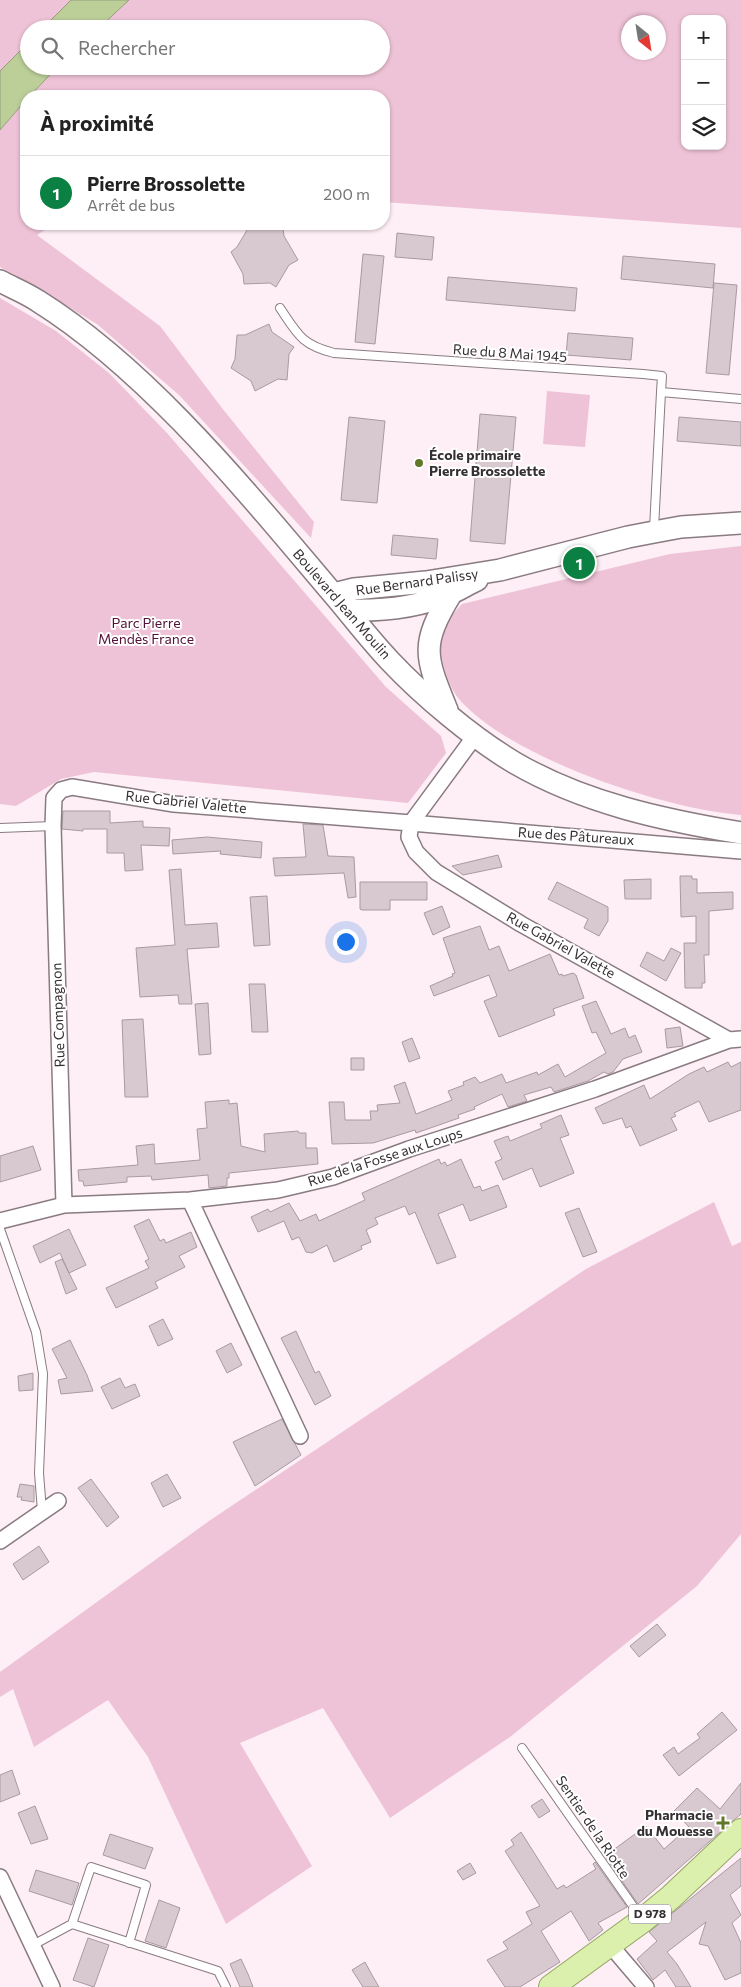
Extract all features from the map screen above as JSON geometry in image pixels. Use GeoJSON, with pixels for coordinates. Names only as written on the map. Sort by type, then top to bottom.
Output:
{"type":"FeatureCollection","features":[{"type":"Feature","properties":{"kind":"main road","name":"Boulevard Jean Moulin"},"geometry":{"type":"LineString","coordinates":[[0,281],[38,300],[121,364],[189,429],[341,602],[390,661],[475,736],[514,762],[575,792],[617,807],[682,823],[741,833]]}},
{"type":"Feature","properties":{"kind":"main road","name":"Rue Bernard Palissy"},"geometry":{"type":"LineString","coordinates":[[341,602],[354,590],[426,582],[500,570],[680,527],[741,523]]}},
{"type":"Feature","properties":{"kind":"main road","name":"Rue Bernard Palissy"},"geometry":{"type":"LineString","coordinates":[[341,602],[383,610],[412,606],[451,594],[500,570]]}},
{"type":"Feature","properties":{"kind":"main road","name":"Rue Bernard Palissy"},"geometry":{"type":"LineString","coordinates":[[449,714],[432,671],[428,645],[434,621],[451,594]]}},
{"type":"Feature","properties":{"kind":"main road","name":"D 978"},"geometry":{"type":"LineString","coordinates":[[551,1987],[611,1946],[643,1920],[671,1897],[741,1831]]}},
{"type":"Feature","properties":{"kind":"street"},"geometry":{"type":"LineString","coordinates":[[411,823],[475,736]]}},
{"type":"Feature","properties":{"kind":"street","name":"Rue Gabriel Valette"},"geometry":{"type":"LineString","coordinates":[[53,826],[54,798],[61,790],[72,788],[174,804],[411,823],[409,837],[416,852],[436,872],[521,924],[735,1040]]}},
{"type":"Feature","properties":{"kind":"street","name":"Rue des Pâtureaux"},"geometry":{"type":"LineString","coordinates":[[411,823],[741,851]]}},
{"type":"Feature","properties":{"kind":"street","name":"Rue Compagnon"},"geometry":{"type":"LineString","coordinates":[[53,826],[64,1205]]}},
{"type":"Feature","properties":{"kind":"street","name":"Rue de la Fosse aux Loups"},"geometry":{"type":"LineString","coordinates":[[0,1221],[64,1205],[190,1200],[278,1190],[333,1177],[409,1149],[594,1090],[735,1040]]}},
{"type":"Feature","properties":{"kind":"street"},"geometry":{"type":"LineString","coordinates":[[190,1200],[300,1436]]}},
{"type":"Feature","properties":{"kind":"street"},"geometry":{"type":"LineString","coordinates":[[0,1541],[58,1501]]}},
{"type":"Feature","properties":{"kind":"street"},"geometry":{"type":"LineString","coordinates":[[0,1878],[52,1987]]}},
{"type":"Feature","properties":{"kind":"street"},"geometry":{"type":"LineString","coordinates":[[611,1946],[646,1987]]}},
{"type":"Feature","properties":{"kind":"lane","name":"Rue du 8 Mai 1945"},"geometry":{"type":"LineString","coordinates":[[280,308],[301,337],[314,348],[334,353],[662,376],[661,392]]}},
{"type":"Feature","properties":{"kind":"lane"},"geometry":{"type":"LineString","coordinates":[[654,532],[661,392],[741,399]]}},
{"type":"Feature","properties":{"kind":"lane"},"geometry":{"type":"LineString","coordinates":[[0,828],[53,826]]}},
{"type":"Feature","properties":{"kind":"lane"},"geometry":{"type":"LineString","coordinates":[[0,1229],[36,1332],[43,1374],[39,1473],[42,1511]]}},
{"type":"Feature","properties":{"kind":"lane","name":"Sentier de la Riotte"},"geometry":{"type":"LineString","coordinates":[[522,1748],[643,1920]]}},
{"type":"Feature","properties":{"kind":"lane"},"geometry":{"type":"LineString","coordinates":[[31,1946],[72,1924],[90,1867],[146,1885],[129,1943]]}},
{"type":"Feature","properties":{"kind":"lane"},"geometry":{"type":"LineString","coordinates":[[72,1924],[218,1971],[226,1987]]}},
{"type":"Feature","properties":{"kind":"green space"},"geometry":{"type":"Polygon","coordinates":[[[0,0],[71,0],[51,20],[20,20],[20,51],[0,71],[0,0]]]}},
{"type":"Feature","properties":{"kind":"green space"},"geometry":{"type":"Polygon","coordinates":[[[129,0],[741,0],[741,228],[390,202],[390,90],[36,90],[50,75],[390,75],[390,20],[108,20],[129,0]]]}},
{"type":"Feature","properties":{"kind":"green space"},"geometry":{"type":"Polygon","coordinates":[[[20,107],[20,230],[45,230],[37,235],[160,326],[222,408],[314,522],[311,538],[179,395],[97,324],[0,267],[0,130],[20,107]]]}},
{"type":"Feature","properties":{"kind":"green space","name":"Parc Pierre Mendès France"},"geometry":{"type":"Polygon","coordinates":[[[0,298],[56,331],[109,373],[167,433],[386,687],[441,736],[446,753],[408,803],[94,772],[61,779],[16,806],[0,804],[0,298]]]}},
{"type":"Feature","properties":{"kind":"green space"},"geometry":{"type":"Polygon","coordinates":[[[547,391],[590,395],[585,447],[543,444],[547,391]]]}},
{"type":"Feature","properties":{"kind":"green space"},"geometry":{"type":"Polygon","coordinates":[[[741,546],[741,815],[709,811],[672,803],[590,777],[550,760],[514,741],[483,721],[459,699],[451,687],[443,664],[441,638],[446,625],[462,604],[670,554],[741,546]]]}},
{"type":"Feature","properties":{"kind":"green space"},"geometry":{"type":"Polygon","coordinates":[[[714,1202],[732,1246],[741,1242],[741,1534],[697,1586],[510,1737],[390,1818],[323,1708],[240,1743],[312,1866],[226,1924],[148,1757],[108,1700],[34,1747],[13,1689],[0,1697],[0,1672],[209,1521],[586,1269],[714,1202]]]}},
{"type":"Feature","properties":{"kind":"shaded area"},"geometry":{"type":"Polygon","coordinates":[[[71,0],[129,0],[108,20],[51,20],[71,0]]]}},
{"type":"Feature","properties":{"kind":"shaded area"},"geometry":{"type":"Polygon","coordinates":[[[20,51],[20,75],[50,75],[36,90],[20,90],[20,107],[0,130],[0,71],[20,51]]]}},
{"type":"Feature","properties":{"kind":"building"},"geometry":{"type":"Polygon","coordinates":[[[247,230],[283,230],[284,236],[298,260],[289,265],[276,287],[270,283],[244,284],[243,274],[231,252],[237,247],[247,230]]]}},
{"type":"Feature","properties":{"kind":"building"},"geometry":{"type":"Polygon","coordinates":[[[397,233],[434,237],[432,260],[395,257],[397,233]]]}},
{"type":"Feature","properties":{"kind":"building"},"geometry":{"type":"Polygon","coordinates":[[[363,254],[384,256],[375,344],[355,342],[363,254]]]}},
{"type":"Feature","properties":{"kind":"building"},"geometry":{"type":"Polygon","coordinates":[[[623,256],[715,264],[713,288],[621,279],[623,256]]]}},
{"type":"Feature","properties":{"kind":"building"},"geometry":{"type":"Polygon","coordinates":[[[448,277],[577,288],[575,311],[446,300],[448,277]]]}},
{"type":"Feature","properties":{"kind":"building"},"geometry":{"type":"Polygon","coordinates":[[[714,283],[737,285],[729,375],[706,373],[714,283]]]}},
{"type":"Feature","properties":{"kind":"building"},"geometry":{"type":"Polygon","coordinates":[[[269,324],[272,332],[294,347],[289,354],[287,380],[278,379],[255,391],[251,381],[231,368],[235,359],[237,335],[245,335],[269,324]]]}},
{"type":"Feature","properties":{"kind":"building"},"geometry":{"type":"Polygon","coordinates":[[[568,333],[633,338],[631,360],[566,355],[568,333]]]}},
{"type":"Feature","properties":{"kind":"building"},"geometry":{"type":"Polygon","coordinates":[[[480,414],[516,417],[505,544],[470,541],[480,414]]]}},
{"type":"Feature","properties":{"kind":"building"},"geometry":{"type":"Polygon","coordinates":[[[349,417],[385,421],[377,503],[341,500],[349,417]]]}},
{"type":"Feature","properties":{"kind":"building"},"geometry":{"type":"Polygon","coordinates":[[[679,417],[741,422],[741,446],[677,441],[679,417]]]}},
{"type":"Feature","properties":{"kind":"building"},"geometry":{"type":"Polygon","coordinates":[[[393,535],[438,539],[436,559],[391,555],[393,535]]]}},
{"type":"Feature","properties":{"kind":"building"},"geometry":{"type":"Polygon","coordinates":[[[63,811],[110,811],[110,823],[143,821],[143,827],[170,828],[169,846],[141,845],[143,870],[125,871],[124,853],[107,853],[107,829],[83,829],[83,831],[62,829],[63,811]]]}},
{"type":"Feature","properties":{"kind":"building"},"geometry":{"type":"Polygon","coordinates":[[[303,824],[323,825],[328,856],[354,857],[356,897],[348,898],[344,873],[275,876],[273,858],[306,857],[303,824]]]}},
{"type":"Feature","properties":{"kind":"building"},"geometry":{"type":"Polygon","coordinates":[[[207,837],[262,842],[261,858],[220,854],[221,851],[173,854],[172,840],[207,837]]]}},
{"type":"Feature","properties":{"kind":"building"},"geometry":{"type":"Polygon","coordinates":[[[498,855],[502,867],[463,875],[452,866],[498,855]]]}},
{"type":"Feature","properties":{"kind":"building"},"geometry":{"type":"Polygon","coordinates":[[[181,869],[185,925],[217,923],[219,947],[187,949],[192,1004],[179,1004],[178,995],[140,997],[136,948],[175,945],[169,870],[181,869]]]}},
{"type":"Feature","properties":{"kind":"building"},"geometry":{"type":"Polygon","coordinates":[[[680,876],[692,876],[692,879],[697,879],[697,893],[733,892],[733,909],[709,911],[709,955],[704,955],[705,983],[702,983],[702,988],[685,988],[684,943],[696,943],[696,916],[681,917],[680,876]]]}},
{"type":"Feature","properties":{"kind":"building"},"geometry":{"type":"Polygon","coordinates":[[[651,879],[651,899],[625,899],[624,880],[651,879]]]}},
{"type":"Feature","properties":{"kind":"building"},"geometry":{"type":"Polygon","coordinates":[[[360,882],[427,882],[427,900],[390,900],[390,910],[362,910],[360,909],[360,882]]]}},
{"type":"Feature","properties":{"kind":"building"},"geometry":{"type":"Polygon","coordinates":[[[557,882],[608,907],[608,921],[599,936],[584,928],[588,919],[548,899],[557,882]]]}},
{"type":"Feature","properties":{"kind":"building"},"geometry":{"type":"Polygon","coordinates":[[[267,896],[270,945],[254,946],[250,897],[267,896]]]}},
{"type":"Feature","properties":{"kind":"building"},"geometry":{"type":"Polygon","coordinates":[[[442,906],[450,927],[433,935],[424,913],[442,906]]]}},
{"type":"Feature","properties":{"kind":"building"},"geometry":{"type":"Polygon","coordinates":[[[480,926],[489,950],[499,946],[509,971],[550,954],[559,975],[562,974],[563,976],[573,973],[576,975],[584,998],[553,1009],[555,1015],[499,1037],[484,1001],[497,996],[489,975],[434,996],[430,986],[453,976],[452,974],[455,973],[443,938],[480,926]]]}},
{"type":"Feature","properties":{"kind":"building"},"geometry":{"type":"Polygon","coordinates":[[[671,948],[681,953],[666,981],[640,966],[647,952],[664,961],[671,948]]]}},
{"type":"Feature","properties":{"kind":"building"},"geometry":{"type":"Polygon","coordinates":[[[249,984],[265,984],[268,1032],[252,1032],[249,984]]]}},
{"type":"Feature","properties":{"kind":"building"},"geometry":{"type":"Polygon","coordinates":[[[596,1001],[611,1034],[625,1028],[629,1038],[635,1035],[642,1052],[623,1059],[613,1072],[608,1074],[604,1072],[588,1081],[554,1092],[551,1087],[524,1095],[527,1101],[508,1107],[502,1094],[474,1107],[475,1109],[458,1115],[459,1118],[416,1133],[415,1130],[373,1143],[332,1144],[329,1102],[344,1102],[345,1120],[371,1120],[370,1111],[378,1111],[377,1105],[400,1103],[394,1086],[405,1082],[416,1114],[452,1100],[448,1091],[464,1085],[463,1082],[475,1077],[480,1083],[502,1074],[506,1083],[537,1072],[538,1075],[558,1064],[565,1077],[606,1053],[596,1032],[592,1033],[582,1006],[596,1001]]]}},
{"type":"Feature","properties":{"kind":"building"},"geometry":{"type":"Polygon","coordinates":[[[208,1003],[211,1054],[199,1055],[195,1004],[208,1003]]]}},
{"type":"Feature","properties":{"kind":"building"},"geometry":{"type":"Polygon","coordinates":[[[143,1019],[148,1097],[125,1097],[122,1020],[143,1019]]]}},
{"type":"Feature","properties":{"kind":"building"},"geometry":{"type":"Polygon","coordinates":[[[680,1027],[683,1046],[667,1048],[665,1029],[680,1027]]]}},
{"type":"Feature","properties":{"kind":"building"},"geometry":{"type":"Polygon","coordinates":[[[412,1038],[420,1058],[409,1062],[402,1042],[412,1038]]]}},
{"type":"Feature","properties":{"kind":"building"},"geometry":{"type":"Polygon","coordinates":[[[351,1058],[364,1058],[364,1070],[351,1070],[351,1058]]]}},
{"type":"Feature","properties":{"kind":"building"},"geometry":{"type":"Polygon","coordinates":[[[728,1062],[731,1067],[741,1062],[741,1110],[709,1122],[699,1101],[674,1113],[676,1116],[671,1118],[677,1130],[640,1146],[631,1126],[626,1128],[622,1118],[603,1124],[595,1108],[644,1085],[650,1099],[689,1074],[704,1067],[707,1072],[728,1062]]]}},
{"type":"Feature","properties":{"kind":"building"},"geometry":{"type":"Polygon","coordinates":[[[229,1100],[229,1104],[237,1103],[241,1146],[265,1152],[264,1134],[298,1131],[299,1133],[306,1133],[306,1148],[317,1148],[318,1164],[229,1173],[227,1186],[209,1188],[208,1175],[152,1180],[151,1176],[127,1177],[127,1182],[84,1186],[83,1181],[79,1181],[78,1170],[138,1165],[136,1146],[154,1144],[155,1164],[200,1160],[197,1129],[207,1128],[205,1102],[229,1100]]]}},
{"type":"Feature","properties":{"kind":"building"},"geometry":{"type":"Polygon","coordinates":[[[561,1115],[569,1135],[560,1138],[574,1173],[540,1187],[532,1168],[503,1180],[495,1162],[502,1159],[494,1141],[508,1136],[510,1141],[542,1128],[540,1124],[561,1115]]]}},
{"type":"Feature","properties":{"kind":"building"},"geometry":{"type":"Polygon","coordinates":[[[33,1146],[41,1170],[0,1182],[0,1156],[33,1146]]]}},
{"type":"Feature","properties":{"kind":"building"},"geometry":{"type":"Polygon","coordinates":[[[439,1159],[441,1164],[445,1162],[447,1166],[461,1159],[474,1188],[480,1186],[482,1191],[498,1185],[507,1207],[470,1221],[463,1204],[438,1214],[456,1257],[437,1264],[415,1212],[409,1215],[405,1206],[375,1218],[378,1224],[366,1230],[371,1242],[361,1246],[362,1249],[334,1262],[327,1245],[312,1253],[306,1252],[299,1237],[292,1240],[284,1221],[258,1232],[251,1217],[268,1209],[270,1212],[289,1203],[300,1221],[316,1214],[319,1221],[365,1200],[362,1193],[439,1159]]]}},
{"type":"Feature","properties":{"kind":"building"},"geometry":{"type":"Polygon","coordinates":[[[579,1208],[597,1252],[583,1257],[565,1213],[579,1208]]]}},
{"type":"Feature","properties":{"kind":"building"},"geometry":{"type":"Polygon","coordinates":[[[149,1219],[160,1241],[164,1239],[166,1243],[191,1232],[197,1247],[179,1256],[185,1267],[155,1282],[158,1288],[116,1308],[106,1288],[149,1268],[145,1261],[149,1259],[134,1226],[149,1219]]]}},
{"type":"Feature","properties":{"kind":"building"},"geometry":{"type":"Polygon","coordinates":[[[69,1229],[86,1265],[69,1273],[60,1253],[40,1263],[33,1246],[69,1229]]]}},
{"type":"Feature","properties":{"kind":"building"},"geometry":{"type":"Polygon","coordinates":[[[62,1259],[77,1289],[66,1294],[55,1262],[62,1259]]]}},
{"type":"Feature","properties":{"kind":"building"},"geometry":{"type":"Polygon","coordinates":[[[163,1319],[173,1339],[158,1346],[149,1326],[163,1319]]]}},
{"type":"Feature","properties":{"kind":"building"},"geometry":{"type":"Polygon","coordinates":[[[296,1331],[315,1373],[319,1371],[331,1396],[315,1405],[281,1338],[296,1331]]]}},
{"type":"Feature","properties":{"kind":"building"},"geometry":{"type":"Polygon","coordinates":[[[70,1340],[93,1391],[61,1394],[58,1380],[67,1378],[52,1349],[70,1340]]]}},
{"type":"Feature","properties":{"kind":"building"},"geometry":{"type":"Polygon","coordinates":[[[231,1343],[242,1365],[227,1373],[216,1351],[231,1343]]]}},
{"type":"Feature","properties":{"kind":"building"},"geometry":{"type":"Polygon","coordinates":[[[33,1373],[33,1390],[19,1391],[18,1376],[33,1373]]]}},
{"type":"Feature","properties":{"kind":"building"},"geometry":{"type":"Polygon","coordinates":[[[120,1378],[125,1388],[135,1384],[140,1396],[112,1409],[101,1387],[120,1378]]]}},
{"type":"Feature","properties":{"kind":"building"},"geometry":{"type":"Polygon","coordinates":[[[282,1419],[301,1455],[255,1486],[233,1442],[282,1419]]]}},
{"type":"Feature","properties":{"kind":"building"},"geometry":{"type":"Polygon","coordinates":[[[167,1474],[181,1498],[163,1507],[151,1483],[167,1474]]]}},
{"type":"Feature","properties":{"kind":"building"},"geometry":{"type":"Polygon","coordinates":[[[91,1479],[119,1517],[107,1527],[78,1488],[91,1479]]]}},
{"type":"Feature","properties":{"kind":"building"},"geometry":{"type":"Polygon","coordinates":[[[20,1484],[34,1486],[34,1502],[21,1500],[22,1497],[17,1497],[20,1484]]]}},
{"type":"Feature","properties":{"kind":"building"},"geometry":{"type":"Polygon","coordinates":[[[39,1546],[49,1562],[23,1580],[13,1564],[39,1546]]]}},
{"type":"Feature","properties":{"kind":"building"},"geometry":{"type":"Polygon","coordinates":[[[657,1624],[666,1635],[639,1657],[630,1646],[657,1624]]]}},
{"type":"Feature","properties":{"kind":"building"},"geometry":{"type":"Polygon","coordinates":[[[722,1712],[737,1730],[679,1776],[663,1755],[674,1747],[678,1754],[700,1738],[697,1734],[722,1712]]]}},
{"type":"Feature","properties":{"kind":"building"},"geometry":{"type":"Polygon","coordinates":[[[12,1770],[20,1794],[0,1802],[0,1775],[12,1770]]]}},
{"type":"Feature","properties":{"kind":"building"},"geometry":{"type":"Polygon","coordinates":[[[741,1783],[741,1814],[638,1904],[605,1856],[646,1826],[664,1849],[689,1827],[674,1811],[697,1788],[720,1809],[741,1783]]]}},
{"type":"Feature","properties":{"kind":"building"},"geometry":{"type":"Polygon","coordinates":[[[542,1799],[550,1811],[539,1818],[531,1806],[542,1799]]]}},
{"type":"Feature","properties":{"kind":"building"},"geometry":{"type":"Polygon","coordinates":[[[35,1806],[48,1839],[31,1844],[18,1813],[35,1806]]]}},
{"type":"Feature","properties":{"kind":"building"},"geometry":{"type":"Polygon","coordinates":[[[521,1832],[557,1889],[564,1885],[566,1888],[596,1869],[593,1864],[595,1862],[627,1907],[598,1923],[603,1930],[589,1941],[571,1911],[541,1931],[560,1962],[520,1987],[505,1987],[487,1960],[508,1949],[503,1942],[532,1924],[526,1912],[540,1906],[505,1851],[514,1845],[511,1840],[521,1832]]]}},
{"type":"Feature","properties":{"kind":"building"},"geometry":{"type":"Polygon","coordinates":[[[110,1834],[153,1848],[145,1869],[103,1855],[110,1834]]]}},
{"type":"Feature","properties":{"kind":"building"},"geometry":{"type":"Polygon","coordinates":[[[741,1858],[741,1886],[730,1895],[741,1915],[732,1923],[741,1943],[741,1973],[725,1980],[708,1946],[699,1944],[706,1922],[667,1952],[691,1987],[676,1987],[665,1970],[653,1980],[637,1959],[657,1941],[649,1932],[741,1858]]]}},
{"type":"Feature","properties":{"kind":"building"},"geometry":{"type":"Polygon","coordinates":[[[470,1863],[476,1873],[463,1880],[457,1871],[470,1863]]]}},
{"type":"Feature","properties":{"kind":"building"},"geometry":{"type":"Polygon","coordinates":[[[36,1870],[79,1883],[72,1905],[29,1891],[36,1870]]]}},
{"type":"Feature","properties":{"kind":"building"},"geometry":{"type":"Polygon","coordinates":[[[159,1900],[180,1908],[166,1948],[145,1941],[159,1900]]]}},
{"type":"Feature","properties":{"kind":"building"},"geometry":{"type":"Polygon","coordinates":[[[88,1938],[109,1945],[94,1987],[73,1980],[88,1938]]]}},
{"type":"Feature","properties":{"kind":"building"},"geometry":{"type":"Polygon","coordinates":[[[241,1959],[253,1987],[240,1987],[230,1964],[241,1959]]]}},
{"type":"Feature","properties":{"kind":"building"},"geometry":{"type":"Polygon","coordinates":[[[365,1962],[379,1987],[363,1987],[352,1970],[365,1962]]]}},
{"type":"Feature","properties":{"kind":"place","name":"École primaire Pierre Brossolette"},"geometry":{"type":"Point","coordinates":[419,463]}},
{"type":"Feature","properties":{"kind":"place","name":"Pierre Brossolette"},"geometry":{"type":"Point","coordinates":[579,563]}},
{"type":"Feature","properties":{"kind":"place","name":"Pharmacie du Mouesse"},"geometry":{"type":"Point","coordinates":[723,1823]}}]}
